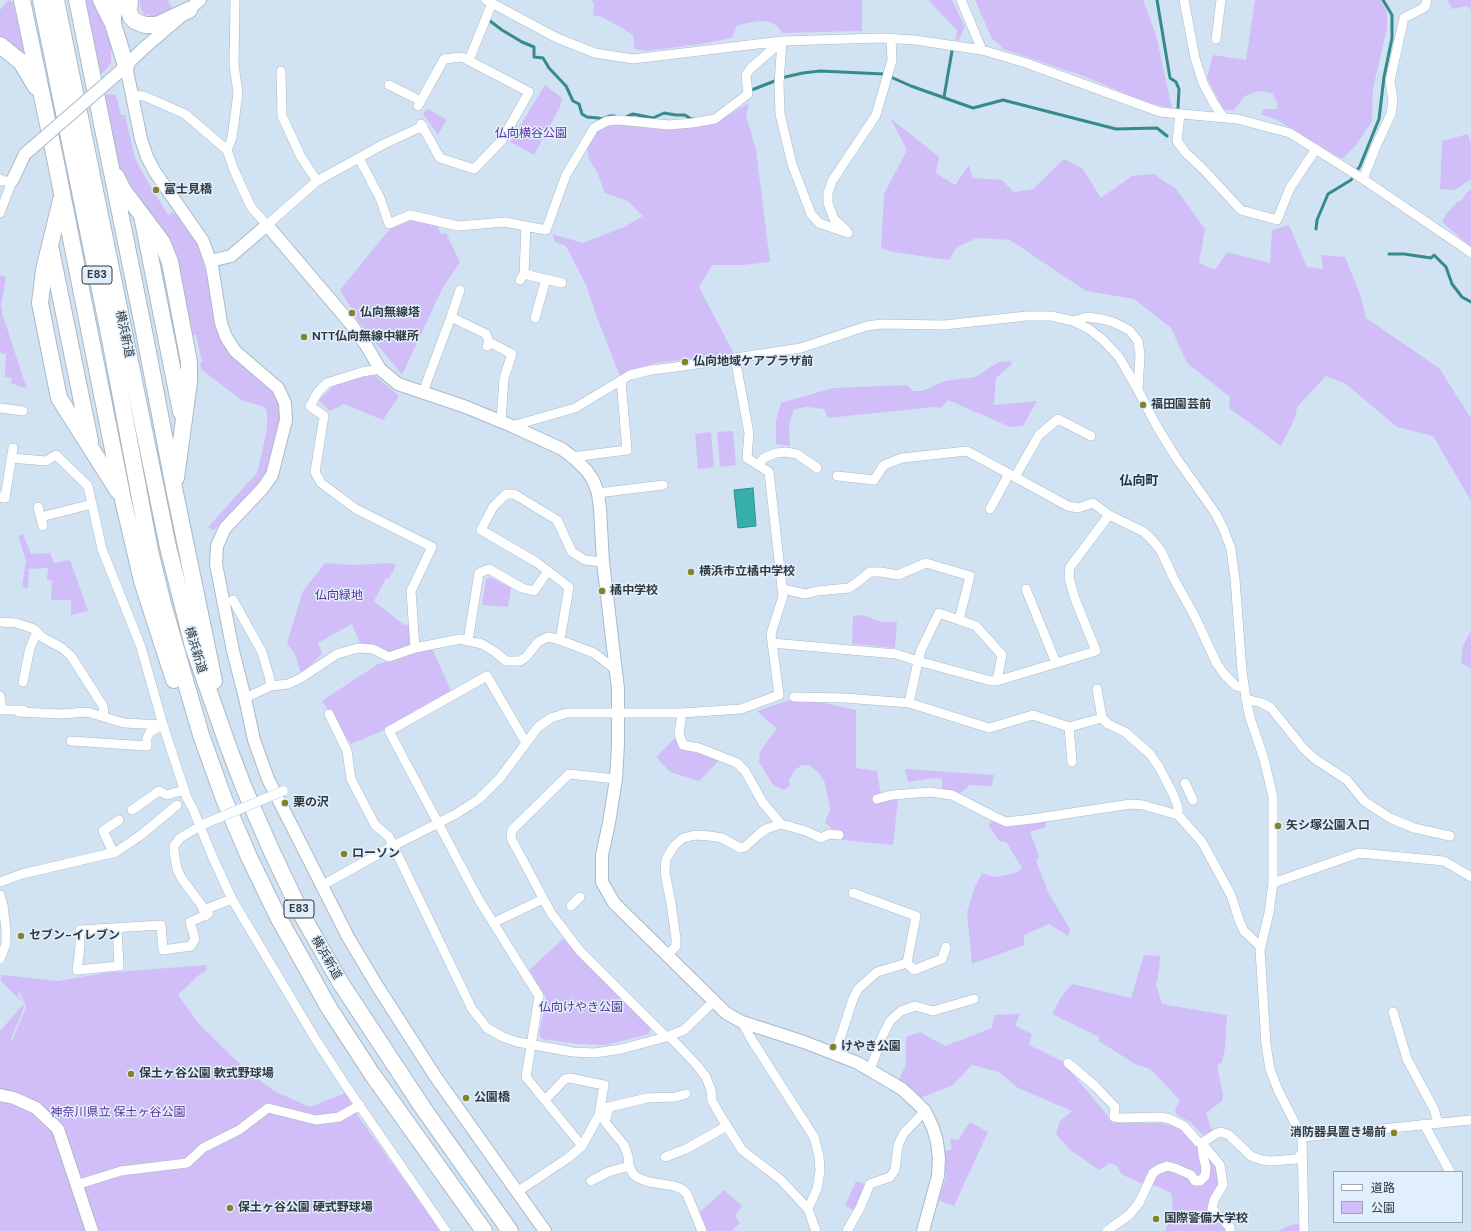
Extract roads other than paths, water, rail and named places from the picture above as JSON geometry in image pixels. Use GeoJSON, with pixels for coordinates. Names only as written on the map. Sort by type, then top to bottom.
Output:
{"type":"FeatureCollection","features":[{"type":"Feature","properties":{"kind":"highway"},"geometry":{"type":"LineString","coordinates":[[22,0],[123,500],[142,581],[188,722],[224,800]]}},
{"type":"Feature","properties":{"kind":"highway","name":"横浜新道"},"geometry":{"type":"LineString","coordinates":[[41,0],[109,334],[150,551],[163,604],[201,735],[224,800],[249,858],[278,917],[329,1008],[376,1080],[484,1231]]}},
{"type":"Feature","properties":{"kind":"highway","name":"横浜新道"},"geometry":{"type":"LineString","coordinates":[[56,0],[168,547],[193,646],[228,746],[259,824],[302,915],[340,982],[423,1108],[510,1231]]}},
{"type":"Feature","properties":{"kind":"highway"},"geometry":{"type":"LineString","coordinates":[[78,0],[175,493],[228,746]]}},
{"type":"Feature","properties":{"kind":"highway"},"geometry":{"type":"LineString","coordinates":[[101,0],[113,24]]}},
{"type":"Feature","properties":{"kind":"highway"},"geometry":{"type":"LineString","coordinates":[[117,0],[113,16],[113,24],[121,70]]}},
{"type":"Feature","properties":{"kind":"highway"},"geometry":{"type":"LineString","coordinates":[[121,70],[125,12],[130,0]]}},
{"type":"Feature","properties":{"kind":"highway"},"geometry":{"type":"LineString","coordinates":[[130,0],[129,11],[131,17],[135,21],[145,26],[157,25],[195,5]]}},
{"type":"Feature","properties":{"kind":"highway"},"geometry":{"type":"LineString","coordinates":[[0,45],[14,56],[26,70],[36,88],[45,111]]}},
{"type":"Feature","properties":{"kind":"highway"},"geometry":{"type":"LineString","coordinates":[[110,166],[126,194],[162,242],[170,262],[189,362],[187,394],[175,493]]}},
{"type":"Feature","properties":{"kind":"highway"},"geometry":{"type":"LineString","coordinates":[[126,194],[179,457]]}},
{"type":"Feature","properties":{"kind":"highway"},"geometry":{"type":"LineString","coordinates":[[62,195],[44,270],[40,303],[59,398],[123,500]]}},
{"type":"Feature","properties":{"kind":"highway"},"geometry":{"type":"LineString","coordinates":[[142,216],[183,424]]}},
{"type":"Feature","properties":{"kind":"highway"},"geometry":{"type":"LineString","coordinates":[[57,217],[107,475]]}},
{"type":"Feature","properties":{"kind":"highway"},"geometry":{"type":"LineString","coordinates":[[50,244],[92,451]]}},
{"type":"Feature","properties":{"kind":"street"},"geometry":{"type":"LineString","coordinates":[[227,150],[232,138],[238,92],[234,65],[235,0]]}},
{"type":"Feature","properties":{"kind":"street"},"geometry":{"type":"LineString","coordinates":[[961,0],[982,50]]}},
{"type":"Feature","properties":{"kind":"street"},"geometry":{"type":"LineString","coordinates":[[1184,0],[1195,58],[1201,77],[1213,102],[1223,117]]}},
{"type":"Feature","properties":{"kind":"street"},"geometry":{"type":"LineString","coordinates":[[1216,38],[1221,0]]}},
{"type":"Feature","properties":{"kind":"street"},"geometry":{"type":"LineString","coordinates":[[1363,179],[1391,114],[1393,101],[1390,81],[1404,18],[1425,7],[1427,0]]}},
{"type":"Feature","properties":{"kind":"street"},"geometry":{"type":"LineString","coordinates":[[469,60],[489,2],[557,38],[595,53],[633,59],[782,41],[891,38],[982,50],[1026,63],[1160,112],[1237,119],[1258,123],[1290,133],[1363,179],[1466,248],[1471,253]]}},
{"type":"Feature","properties":{"kind":"street"},"geometry":{"type":"LineString","coordinates":[[0,213],[4,182],[24,154],[195,5]]}},
{"type":"Feature","properties":{"kind":"street"},"geometry":{"type":"LineString","coordinates":[[782,41],[779,81],[780,114],[790,157],[811,214],[819,223],[848,233],[834,219],[828,203],[828,193],[832,181],[876,115],[892,60],[891,38]]}},
{"type":"Feature","properties":{"kind":"street"},"geometry":{"type":"LineString","coordinates":[[359,158],[380,198],[389,224],[410,215],[458,226],[505,222],[546,230],[566,175],[594,128],[607,121],[618,120],[669,124],[692,123],[715,119],[748,91],[746,74],[782,41]]}},
{"type":"Feature","properties":{"kind":"street"},"geometry":{"type":"LineString","coordinates":[[210,261],[230,256],[268,225],[317,181],[422,125],[440,158],[474,168],[502,140],[529,92],[462,57],[444,59],[420,104],[389,85]]}},
{"type":"Feature","properties":{"kind":"street"},"geometry":{"type":"LineString","coordinates":[[121,70],[131,95],[147,157],[155,172],[203,241],[210,261],[221,323],[226,337],[235,351],[278,388],[286,404],[286,420],[272,475],[263,488],[225,528],[217,546],[216,564],[228,595],[262,652],[269,676],[270,686]]}},
{"type":"Feature","properties":{"kind":"street"},"geometry":{"type":"LineString","coordinates":[[281,71],[282,116],[301,157],[317,181]]}},
{"type":"Feature","properties":{"kind":"street"},"geometry":{"type":"LineString","coordinates":[[131,95],[144,96],[185,114],[227,150],[234,170],[251,207],[268,225],[351,324],[366,345],[380,369],[398,384],[466,407],[506,424],[562,450],[587,471],[598,493],[603,562],[616,670],[618,712],[616,779],[602,855],[602,882],[614,903],[726,1013],[742,1022],[858,1063],[902,1089],[925,1111],[933,1128],[939,1158],[938,1176],[923,1231]]}},
{"type":"Feature","properties":{"kind":"street"},"geometry":{"type":"LineString","coordinates":[[1180,114],[1177,141],[1185,152],[1242,210],[1277,220],[1290,188],[1316,149]]}},
{"type":"Feature","properties":{"kind":"street"},"geometry":{"type":"LineString","coordinates":[[526,226],[522,277],[546,279],[562,283]]}},
{"type":"Feature","properties":{"kind":"street"},"geometry":{"type":"LineString","coordinates":[[535,318],[546,279]]}},
{"type":"Feature","properties":{"kind":"street"},"geometry":{"type":"LineString","coordinates":[[424,392],[460,290]]}},
{"type":"Feature","properties":{"kind":"street"},"geometry":{"type":"LineString","coordinates":[[506,424],[575,408],[630,375],[651,370],[801,348],[867,326],[882,324],[944,325],[1027,316],[1051,316],[1073,321],[1088,329],[1103,340],[1119,357],[1156,425],[1175,456],[1216,514],[1224,530],[1231,550],[1236,580],[1244,688],[1250,718],[1264,759],[1273,797],[1273,883],[1269,913],[1260,947],[1266,1045],[1270,1069],[1278,1090],[1302,1137],[1304,1231]]}},
{"type":"Feature","properties":{"kind":"street"},"geometry":{"type":"LineString","coordinates":[[451,317],[486,334],[488,344],[512,354],[504,378],[506,424]]}},
{"type":"Feature","properties":{"kind":"street"},"geometry":{"type":"LineString","coordinates":[[1073,321],[1087,317],[1102,319],[1113,322],[1129,330],[1138,341],[1140,355],[1138,390]]}},
{"type":"Feature","properties":{"kind":"street"},"geometry":{"type":"LineString","coordinates":[[321,886],[393,846],[456,814],[479,798],[500,778],[538,727],[551,718],[567,713],[682,713],[741,709],[779,696],[771,634],[783,596],[769,472],[747,458],[749,433],[734,358]]}},
{"type":"Feature","properties":{"kind":"street"},"geometry":{"type":"LineString","coordinates":[[380,369],[362,372],[327,383],[318,392],[310,406],[324,416],[315,472],[321,483],[356,509],[432,547],[411,591],[415,648]]}},
{"type":"Feature","properties":{"kind":"street"},"geometry":{"type":"LineString","coordinates":[[572,457],[627,450],[621,380]]}},
{"type":"Feature","properties":{"kind":"street"},"geometry":{"type":"LineString","coordinates":[[0,408],[23,411]]}},
{"type":"Feature","properties":{"kind":"street"},"geometry":{"type":"LineString","coordinates":[[990,508],[1039,435],[1058,419],[1091,436]]}},
{"type":"Feature","properties":{"kind":"street"},"geometry":{"type":"LineString","coordinates":[[0,497],[5,498],[13,448]]}},
{"type":"Feature","properties":{"kind":"street"},"geometry":{"type":"LineString","coordinates":[[837,476],[874,480],[884,465],[902,458],[967,451],[1068,506],[1078,508],[1093,503],[1110,515],[1144,532],[1154,542],[1161,551],[1217,664],[1224,674],[1236,686],[1244,688]]}},
{"type":"Feature","properties":{"kind":"street"},"geometry":{"type":"LineString","coordinates":[[758,465],[764,458],[776,453],[786,452],[797,454],[817,468]]}},
{"type":"Feature","properties":{"kind":"street"},"geometry":{"type":"LineString","coordinates":[[11,458],[46,461],[56,455],[88,486],[102,549],[141,647],[183,799]]}},
{"type":"Feature","properties":{"kind":"street"},"geometry":{"type":"LineString","coordinates":[[598,493],[663,485]]}},
{"type":"Feature","properties":{"kind":"street"},"geometry":{"type":"LineString","coordinates":[[560,640],[569,587],[536,562],[481,530],[494,507],[506,494],[514,494],[557,520],[572,552],[585,560],[603,562]]}},
{"type":"Feature","properties":{"kind":"street"},"geometry":{"type":"LineString","coordinates":[[43,526],[40,512],[92,504]]}},
{"type":"Feature","properties":{"kind":"street"},"geometry":{"type":"LineString","coordinates":[[772,643],[896,654],[991,681],[997,681],[1096,651],[1068,578],[1070,567],[1110,515]]}},
{"type":"Feature","properties":{"kind":"street"},"geometry":{"type":"LineString","coordinates":[[782,589],[805,594],[817,591],[849,588],[870,572],[898,575],[926,563],[970,576],[959,620]]}},
{"type":"Feature","properties":{"kind":"street"},"geometry":{"type":"LineString","coordinates":[[468,641],[479,573],[488,570],[522,588],[534,591],[548,571]]}},
{"type":"Feature","properties":{"kind":"street"},"geometry":{"type":"LineString","coordinates":[[1026,589],[1056,663]]}},
{"type":"Feature","properties":{"kind":"street"},"geometry":{"type":"LineString","coordinates":[[228,595],[233,651],[254,740],[268,779],[321,886],[348,937],[408,1035],[435,1076],[545,1231]]}},
{"type":"Feature","properties":{"kind":"street"},"geometry":{"type":"LineString","coordinates":[[909,703],[921,650],[939,613],[976,626],[1002,655],[997,681]]}},
{"type":"Feature","properties":{"kind":"street"},"geometry":{"type":"LineString","coordinates":[[0,622],[16,623],[34,629],[42,637],[62,648],[71,656],[103,706],[104,716]]}},
{"type":"Feature","properties":{"kind":"street"},"geometry":{"type":"LineString","coordinates":[[23,682],[30,648],[36,632]]}},
{"type":"Feature","properties":{"kind":"street"},"geometry":{"type":"LineString","coordinates":[[245,698],[270,686],[288,684],[301,678],[337,654],[358,648],[373,649],[389,657],[415,648],[460,639],[482,644],[506,661],[520,661],[526,657],[538,642],[548,637],[594,653],[616,670]]}},
{"type":"Feature","properties":{"kind":"street"},"geometry":{"type":"LineString","coordinates":[[526,743],[487,676],[388,731],[493,924],[539,996],[526,1077],[546,1099],[582,1146]]}},
{"type":"Feature","properties":{"kind":"street"},"geometry":{"type":"LineString","coordinates":[[1097,689],[1102,718],[1108,724],[1125,732],[1150,754],[1159,767],[1174,798],[1178,807],[1178,815]]}},
{"type":"Feature","properties":{"kind":"street"},"geometry":{"type":"LineString","coordinates":[[0,696],[1,710],[41,710]]}},
{"type":"Feature","properties":{"kind":"street"},"geometry":{"type":"LineString","coordinates":[[794,697],[845,698],[909,703],[989,728],[1033,715],[1069,727],[1102,718]]}},
{"type":"Feature","properties":{"kind":"street"},"geometry":{"type":"LineString","coordinates":[[1246,699],[1262,703],[1271,708],[1304,749],[1315,759],[1347,780],[1364,801],[1390,818],[1414,828],[1450,836]]}},
{"type":"Feature","properties":{"kind":"street"},"geometry":{"type":"LineString","coordinates":[[18,712],[61,714],[62,712],[87,712],[124,723],[163,725]]}},
{"type":"Feature","properties":{"kind":"street"},"geometry":{"type":"LineString","coordinates":[[682,713],[679,734],[683,745],[699,748],[737,763],[745,771],[763,803],[780,824],[822,838],[830,834],[839,835]]}},
{"type":"Feature","properties":{"kind":"street"},"geometry":{"type":"LineString","coordinates":[[329,714],[348,751],[351,779],[375,825],[389,837],[472,1009],[487,1028],[503,1037],[517,1042],[573,1052],[595,1053],[621,1049],[684,1030],[714,1001]]}},
{"type":"Feature","properties":{"kind":"street"},"geometry":{"type":"LineString","coordinates":[[71,741],[147,746],[147,738],[150,732],[163,725]]}},
{"type":"Feature","properties":{"kind":"street"},"geometry":{"type":"LineString","coordinates":[[1069,727],[1072,762]]}},
{"type":"Feature","properties":{"kind":"street"},"geometry":{"type":"LineString","coordinates":[[616,779],[569,774],[512,830],[510,838],[543,899],[556,914],[580,951],[695,1063],[706,1077],[711,1090],[712,1101],[742,1150],[780,1180],[808,1209],[816,1231]]}},
{"type":"Feature","properties":{"kind":"street"},"geometry":{"type":"LineString","coordinates":[[1174,798],[1191,796],[1185,783]]}},
{"type":"Feature","properties":{"kind":"street"},"geometry":{"type":"LineString","coordinates":[[132,810],[159,791],[167,795],[183,799],[196,809],[213,858],[232,899],[316,1040],[446,1231]]}},
{"type":"Feature","properties":{"kind":"street"},"geometry":{"type":"LineString","coordinates":[[204,916],[202,906],[182,879],[177,868],[174,846],[180,838],[202,825],[283,791]]}},
{"type":"Feature","properties":{"kind":"street"},"geometry":{"type":"LineString","coordinates":[[877,799],[892,795],[930,792],[952,795],[1006,822],[1032,820],[1131,804],[1143,805],[1178,815],[1202,842],[1231,895],[1238,920],[1244,931],[1260,947]]}},
{"type":"Feature","properties":{"kind":"street"},"geometry":{"type":"LineString","coordinates":[[0,882],[22,874],[113,852],[141,834],[183,799]]}},
{"type":"Feature","properties":{"kind":"street"},"geometry":{"type":"LineString","coordinates":[[113,852],[103,831],[119,820]]}},
{"type":"Feature","properties":{"kind":"street"},"geometry":{"type":"LineString","coordinates":[[668,955],[676,946],[676,939],[665,873],[666,859],[674,846],[683,838],[695,835],[722,838],[740,848],[745,847],[766,829],[780,824]]}},
{"type":"Feature","properties":{"kind":"street"},"geometry":{"type":"LineString","coordinates":[[1273,883],[1359,853],[1444,862],[1471,877]]}},
{"type":"Feature","properties":{"kind":"street"},"geometry":{"type":"LineString","coordinates":[[853,893],[916,916],[908,963]]}},
{"type":"Feature","properties":{"kind":"street"},"geometry":{"type":"LineString","coordinates":[[0,895],[3,905],[3,930],[6,944],[0,959]]}},
{"type":"Feature","properties":{"kind":"street"},"geometry":{"type":"LineString","coordinates":[[571,906],[580,897]]}},
{"type":"Feature","properties":{"kind":"street"},"geometry":{"type":"LineString","coordinates":[[117,928],[119,966],[77,970],[80,947],[80,930],[161,925],[163,950],[191,946],[195,940],[190,922],[208,914],[209,908],[232,899]]}},
{"type":"Feature","properties":{"kind":"street"},"geometry":{"type":"LineString","coordinates":[[493,924],[543,899]]}},
{"type":"Feature","properties":{"kind":"street"},"geometry":{"type":"LineString","coordinates":[[908,963],[914,970],[942,959],[946,947]]}},
{"type":"Feature","properties":{"kind":"street"},"geometry":{"type":"LineString","coordinates":[[835,1054],[853,999],[858,989],[877,972],[908,963]]}},
{"type":"Feature","properties":{"kind":"street"},"geometry":{"type":"LineString","coordinates":[[870,1070],[890,1021],[901,1011],[915,1006],[933,1011],[974,998]]}},
{"type":"Feature","properties":{"kind":"street"},"geometry":{"type":"LineString","coordinates":[[1393,1012],[1407,1059],[1434,1109],[1438,1123]]}},
{"type":"Feature","properties":{"kind":"street"},"geometry":{"type":"LineString","coordinates":[[742,1022],[814,1137],[819,1156],[820,1172],[817,1189],[808,1209]]}},
{"type":"Feature","properties":{"kind":"street"},"geometry":{"type":"LineString","coordinates":[[1068,1063],[1095,1086],[1115,1107],[1114,1117],[1161,1117],[1170,1119],[1184,1126],[1198,1142],[1202,1143],[1220,1165],[1223,1185],[1214,1200],[1212,1209],[1230,1227],[1230,1231]]}},
{"type":"Feature","properties":{"kind":"street"},"geometry":{"type":"LineString","coordinates":[[517,1192],[568,1158],[582,1146],[600,1110],[604,1084],[570,1078],[565,1079],[546,1099]]}},
{"type":"Feature","properties":{"kind":"street"},"geometry":{"type":"LineString","coordinates":[[600,1110],[647,1098],[675,1097],[686,1094]]}},
{"type":"Feature","properties":{"kind":"street"},"geometry":{"type":"LineString","coordinates":[[0,1095],[14,1098],[36,1108],[58,1128],[92,1231]]}},
{"type":"Feature","properties":{"kind":"street"},"geometry":{"type":"LineString","coordinates":[[76,1185],[121,1171],[187,1163],[203,1148],[239,1130],[268,1108],[316,1120],[339,1117],[360,1105]]}},
{"type":"Feature","properties":{"kind":"street"},"geometry":{"type":"LineString","coordinates":[[610,1107],[605,1122],[624,1145],[628,1156],[629,1166],[633,1174],[638,1178],[649,1182],[674,1186],[682,1189],[686,1194],[702,1231]]}},
{"type":"Feature","properties":{"kind":"street"},"geometry":{"type":"LineString","coordinates":[[847,1231],[860,1208],[870,1184],[890,1177],[895,1170],[898,1145],[904,1132],[925,1111]]}},
{"type":"Feature","properties":{"kind":"street"},"geometry":{"type":"LineString","coordinates":[[1302,1137],[1471,1120]]}},
{"type":"Feature","properties":{"kind":"street"},"geometry":{"type":"LineString","coordinates":[[1424,1124],[1449,1171]]}},
{"type":"Feature","properties":{"kind":"street"},"geometry":{"type":"LineString","coordinates":[[665,1157],[686,1149],[727,1126]]}},
{"type":"Feature","properties":{"kind":"street"},"geometry":{"type":"LineString","coordinates":[[1202,1143],[1220,1132],[1229,1135],[1251,1156],[1262,1160],[1297,1159],[1302,1153]]}},
{"type":"Feature","properties":{"kind":"street"},"geometry":{"type":"LineString","coordinates":[[1107,1231],[1129,1215],[1139,1203],[1153,1173],[1158,1168],[1167,1166],[1175,1168],[1191,1175],[1195,1181],[1200,1181],[1205,1176],[1206,1168],[1202,1143]]}},
{"type":"Feature","properties":{"kind":"street"},"geometry":{"type":"LineString","coordinates":[[591,1181],[608,1172],[629,1166]]}},
{"type":"Feature","properties":{"kind":"waterway"},"geometry":{"type":"LineString","coordinates":[[1157,0],[1170,78],[1176,82],[1179,89],[1178,108]]}},
{"type":"Feature","properties":{"kind":"waterway"},"geometry":{"type":"LineString","coordinates":[[1316,229],[1317,220],[1328,194],[1351,180],[1360,166],[1379,119],[1384,77],[1392,38],[1392,15],[1383,0]]}},
{"type":"Feature","properties":{"kind":"waterway"},"geometry":{"type":"LineString","coordinates":[[490,21],[522,42],[534,47],[534,57],[543,58],[549,68],[566,86],[573,101],[579,104],[582,114],[587,117],[602,119],[615,116]]}},
{"type":"Feature","properties":{"kind":"waterway"},"geometry":{"type":"LineString","coordinates":[[944,97],[952,51]]}},
{"type":"Feature","properties":{"kind":"waterway"},"geometry":{"type":"LineString","coordinates":[[749,91],[785,77],[803,73],[820,71],[884,74],[911,86],[973,108],[1003,100],[1116,129],[1157,128],[1167,136]]}},
{"type":"Feature","properties":{"kind":"waterway"},"geometry":{"type":"LineString","coordinates":[[626,117],[633,114],[653,118],[664,113],[685,115],[691,119],[694,119]]}},
{"type":"Feature","properties":{"kind":"waterway"},"geometry":{"type":"LineString","coordinates":[[1389,254],[1404,254],[1431,258],[1434,255],[1446,267],[1452,284],[1462,297],[1471,302]]}},
{"type":"Feature","properties":{"kind":"place","name":"富士見橋"},"geometry":{"type":"Point","coordinates":[156,190]}},
{"type":"Feature","properties":{"kind":"place","name":"仏向無線塔"},"geometry":{"type":"Point","coordinates":[352,313]}},
{"type":"Feature","properties":{"kind":"place","name":"NTT仏向無線中継所"},"geometry":{"type":"Point","coordinates":[304,337]}},
{"type":"Feature","properties":{"kind":"place","name":"仏向地域ケアプラザ前"},"geometry":{"type":"Point","coordinates":[685,362]}},
{"type":"Feature","properties":{"kind":"place","name":"福田園芸前"},"geometry":{"type":"Point","coordinates":[1143,405]}},
{"type":"Feature","properties":{"kind":"place","name":"横浜市立橘中学校"},"geometry":{"type":"Point","coordinates":[691,572]}},
{"type":"Feature","properties":{"kind":"place","name":"橘中学校"},"geometry":{"type":"Point","coordinates":[602,591]}},
{"type":"Feature","properties":{"kind":"place","name":"栗の沢"},"geometry":{"type":"Point","coordinates":[285,803]}},
{"type":"Feature","properties":{"kind":"place","name":"矢シ塚公園入口"},"geometry":{"type":"Point","coordinates":[1278,826]}},
{"type":"Feature","properties":{"kind":"place","name":"ローソン"},"geometry":{"type":"Point","coordinates":[344,854]}},
{"type":"Feature","properties":{"kind":"place","name":"セブン-イレブン"},"geometry":{"type":"Point","coordinates":[21,936]}},
{"type":"Feature","properties":{"kind":"place","name":"けやき公園"},"geometry":{"type":"Point","coordinates":[833,1047]}},
{"type":"Feature","properties":{"kind":"place","name":"保土ヶ谷公園 軟式野球場"},"geometry":{"type":"Point","coordinates":[131,1074]}},
{"type":"Feature","properties":{"kind":"place","name":"公園橋"},"geometry":{"type":"Point","coordinates":[466,1098]}},
{"type":"Feature","properties":{"kind":"place","name":"消防器具置き場前"},"geometry":{"type":"Point","coordinates":[1394,1133]}},
{"type":"Feature","properties":{"kind":"place","name":"保土ヶ谷公園 硬式野球場"},"geometry":{"type":"Point","coordinates":[230,1208]}},
{"type":"Feature","properties":{"kind":"place","name":"国際警備大学校"},"geometry":{"type":"Point","coordinates":[1156,1219]}},
{"type":"Feature","properties":{"kind":"district","name":"仏向町"},"geometry":{"type":"Point","coordinates":[1139,482]}},
{"type":"Feature","properties":{"kind":"park label","name":"仏向横谷公園"},"geometry":{"type":"Point","coordinates":[531,134]}},
{"type":"Feature","properties":{"kind":"park label","name":"仏向緑地"},"geometry":{"type":"Point","coordinates":[339,596]}},
{"type":"Feature","properties":{"kind":"park label","name":"仏向けやき公園"},"geometry":{"type":"Point","coordinates":[581,1008]}},
{"type":"Feature","properties":{"kind":"park label","name":"神奈川県立 保土ヶ谷公園"},"geometry":{"type":"Point","coordinates":[118,1113]}}]}
